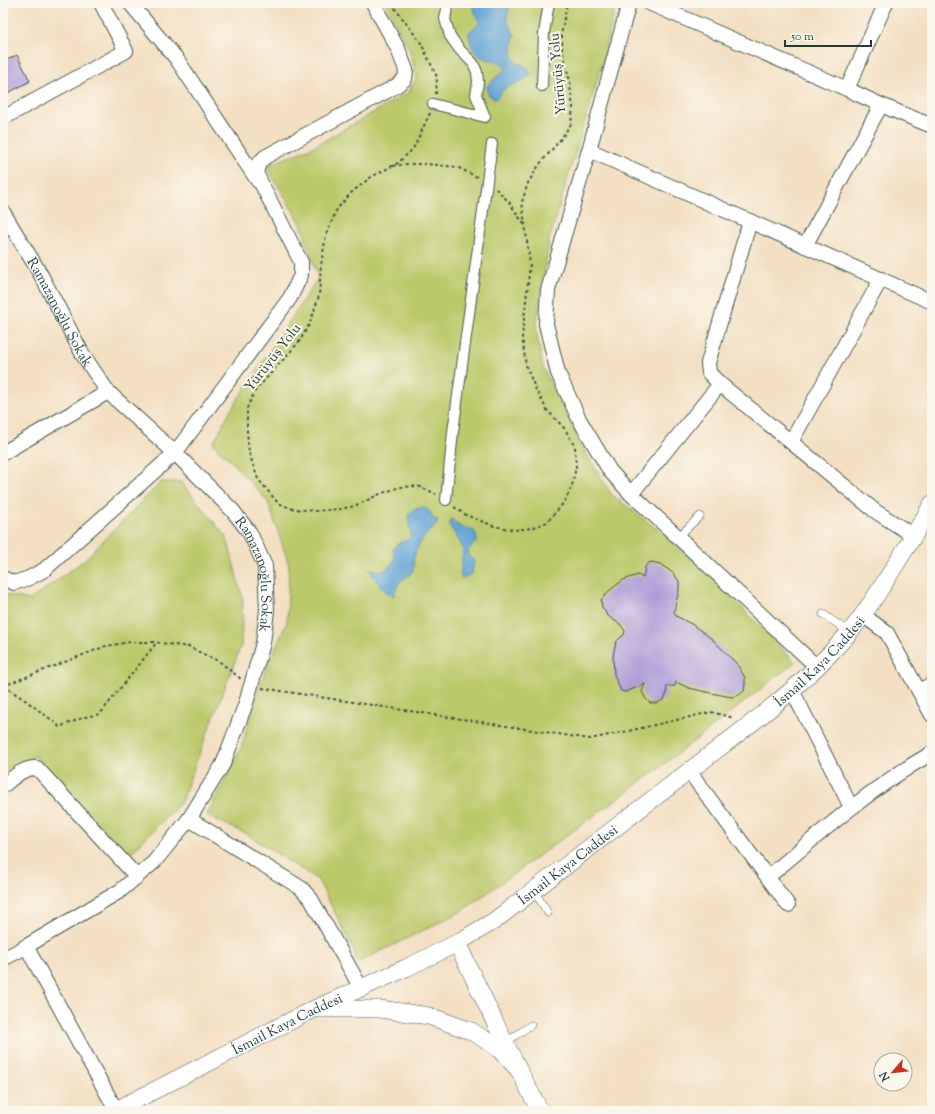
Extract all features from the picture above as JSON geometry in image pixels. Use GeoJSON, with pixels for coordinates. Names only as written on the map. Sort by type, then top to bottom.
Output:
{"type":"FeatureCollection","features":[{"type":"Feature","properties":{"kind":"street"},"geometry":{"type":"LineString","coordinates":[[3,118],[126,51],[101,3]]}},
{"type":"Feature","properties":{"kind":"street"},"geometry":{"type":"LineString","coordinates":[[130,3],[176,58],[266,192]]}},
{"type":"Feature","properties":{"kind":"street"},"geometry":{"type":"LineString","coordinates":[[3,578],[14,583],[30,578],[44,570],[175,453],[290,298],[301,275],[301,262],[256,173],[259,163],[265,157],[396,86],[405,79],[406,70],[398,49],[373,3]]}},
{"type":"Feature","properties":{"kind":"street"},"geometry":{"type":"LineString","coordinates":[[433,104],[485,117],[476,95],[478,82],[477,72],[473,63],[460,50],[450,36],[445,19],[448,3]]}},
{"type":"Feature","properties":{"kind":"street"},"geometry":{"type":"LineString","coordinates":[[542,86],[544,33],[549,3]]}},
{"type":"Feature","properties":{"kind":"street"},"geometry":{"type":"LineString","coordinates":[[629,3],[589,150],[548,290],[546,324],[558,373],[579,419],[610,471],[631,494],[816,667]]}},
{"type":"Feature","properties":{"kind":"street"},"geometry":{"type":"LineString","coordinates":[[649,3],[932,126]]}},
{"type":"Feature","properties":{"kind":"street"},"geometry":{"type":"LineString","coordinates":[[847,89],[886,3]]}},
{"type":"Feature","properties":{"kind":"street"},"geometry":{"type":"LineString","coordinates":[[805,246],[881,105]]}},
{"type":"Feature","properties":{"kind":"street"},"geometry":{"type":"LineString","coordinates":[[446,500],[453,432],[492,144]]}},
{"type":"Feature","properties":{"kind":"street"},"geometry":{"type":"LineString","coordinates":[[589,150],[932,302]]}},
{"type":"Feature","properties":{"kind":"street","name":"Ramazanoğlu Sokak"},"geometry":{"type":"LineString","coordinates":[[3,212],[41,275],[83,355],[108,392],[175,453],[233,511],[250,533],[264,566],[267,610],[263,644],[223,764],[189,818],[154,862],[120,891],[3,958]]}},
{"type":"Feature","properties":{"kind":"street"},"geometry":{"type":"LineString","coordinates":[[750,221],[708,363],[709,373],[720,384],[876,511],[914,536]]}},
{"type":"Feature","properties":{"kind":"street"},"geometry":{"type":"LineString","coordinates":[[791,442],[881,279]]}},
{"type":"Feature","properties":{"kind":"street"},"geometry":{"type":"LineString","coordinates":[[631,494],[720,384]]}},
{"type":"Feature","properties":{"kind":"street"},"geometry":{"type":"LineString","coordinates":[[3,454],[108,392]]}},
{"type":"Feature","properties":{"kind":"street","name":"İsmail Kaya Caddesi"},"geometry":{"type":"LineString","coordinates":[[115,1110],[312,1010],[406,968],[457,943],[494,920],[690,771],[792,690],[816,667],[863,615],[914,536],[932,504]]}},
{"type":"Feature","properties":{"kind":"street"},"geometry":{"type":"LineString","coordinates":[[863,615],[887,633],[932,715]]}},
{"type":"Feature","properties":{"kind":"street"},"geometry":{"type":"LineString","coordinates":[[919,691],[932,684]]}},
{"type":"Feature","properties":{"kind":"street"},"geometry":{"type":"LineString","coordinates":[[792,690],[851,807]]}},
{"type":"Feature","properties":{"kind":"street"},"geometry":{"type":"LineString","coordinates":[[768,878],[851,807],[907,767],[932,753]]}},
{"type":"Feature","properties":{"kind":"street"},"geometry":{"type":"LineString","coordinates":[[3,786],[16,775],[30,767],[37,768],[137,877]]}},
{"type":"Feature","properties":{"kind":"street"},"geometry":{"type":"LineString","coordinates":[[690,771],[788,905]]}},
{"type":"Feature","properties":{"kind":"street"},"geometry":{"type":"LineString","coordinates":[[189,818],[301,888],[311,899],[361,988]]}},
{"type":"Feature","properties":{"kind":"street"},"geometry":{"type":"LineString","coordinates":[[457,943],[505,1043],[540,1111]]}},
{"type":"Feature","properties":{"kind":"street"},"geometry":{"type":"LineString","coordinates":[[26,946],[115,1110]]}},
{"type":"Feature","properties":{"kind":"street"},"geometry":{"type":"LineString","coordinates":[[312,1010],[380,1009],[429,1016],[471,1032],[498,1048],[518,1069]]}},
{"type":"Feature","properties":{"kind":"lane"},"geometry":{"type":"LineString","coordinates":[[678,537],[700,516]]}},
{"type":"Feature","properties":{"kind":"lane"},"geometry":{"type":"LineString","coordinates":[[823,614],[849,632]]}},
{"type":"Feature","properties":{"kind":"lane"},"geometry":{"type":"LineString","coordinates":[[533,890],[548,913]]}},
{"type":"Feature","properties":{"kind":"lane"},"geometry":{"type":"LineString","coordinates":[[505,1043],[531,1025]]}},
{"type":"Feature","properties":{"kind":"path","name":"Yürüyüş Yolu"},"geometry":{"type":"LineString","coordinates":[[391,3],[421,43],[437,77],[435,100],[413,149],[398,163],[372,178],[351,193],[337,209],[326,235],[319,296],[310,323],[299,342],[255,391],[247,408],[249,453],[258,479],[278,503],[293,509],[316,511],[340,509],[355,506],[380,494],[400,487],[418,486],[434,492],[466,515],[494,526],[514,530],[532,528],[547,522],[560,507],[572,486],[576,467],[575,447],[565,429],[547,410],[536,390],[526,366],[522,337],[530,264],[522,202],[528,183],[539,165],[571,124],[573,107],[569,78],[562,49],[562,30],[567,3]]}},
{"type":"Feature","properties":{"kind":"path"},"geometry":{"type":"LineString","coordinates":[[391,167],[406,164],[427,164],[457,167],[491,184],[509,202],[526,227]]}},
{"type":"Feature","properties":{"kind":"path"},"geometry":{"type":"LineString","coordinates":[[3,685],[106,646],[131,642],[157,642],[189,647],[220,662],[250,686],[590,739],[711,712],[753,722]]}},
{"type":"Feature","properties":{"kind":"path"},"geometry":{"type":"LineString","coordinates":[[3,685],[59,727],[85,717],[100,714],[157,642]]}},
{"type":"Feature","properties":{"kind":"green space"},"geometry":{"type":"Polygon","coordinates":[[[385,3],[616,3],[603,61],[549,240],[536,329],[543,368],[587,455],[612,495],[666,536],[704,569],[795,662],[627,792],[462,911],[357,963],[353,948],[318,880],[248,835],[207,815],[241,748],[260,684],[287,622],[289,565],[268,502],[232,462],[213,444],[227,416],[318,278],[301,224],[266,166],[313,147],[409,92],[417,77],[410,51],[385,3]]]}},
{"type":"Feature","properties":{"kind":"green space"},"geometry":{"type":"Polygon","coordinates":[[[161,482],[181,482],[227,538],[243,600],[241,646],[180,804],[128,856],[35,756],[3,776],[3,594],[30,600],[83,561],[161,482]]]}},
{"type":"Feature","properties":{"kind":"water"},"geometry":{"type":"Polygon","coordinates":[[[470,3],[510,3],[507,19],[515,36],[512,46],[512,53],[516,63],[528,68],[531,75],[524,80],[505,88],[496,99],[492,98],[488,94],[487,86],[506,68],[497,61],[479,56],[474,51],[469,32],[479,24],[478,18],[470,3]]]}},
{"type":"Feature","properties":{"kind":"water"},"geometry":{"type":"Polygon","coordinates":[[[424,507],[430,512],[433,519],[437,519],[437,525],[429,531],[420,543],[414,557],[413,570],[410,575],[399,583],[394,596],[382,588],[376,581],[369,568],[381,571],[390,566],[395,559],[393,550],[397,544],[409,539],[411,533],[408,515],[415,509],[424,507]]]}},
{"type":"Feature","properties":{"kind":"water"},"geometry":{"type":"Polygon","coordinates":[[[451,518],[458,525],[473,530],[476,535],[477,541],[468,551],[469,556],[474,561],[472,574],[462,578],[460,576],[463,550],[460,542],[449,525],[451,518]]]}},
{"type":"Feature","properties":{"kind":"building"},"geometry":{"type":"Polygon","coordinates":[[[17,55],[30,81],[8,93],[3,84],[3,62],[17,55]]]}},
{"type":"Feature","properties":{"kind":"building"},"geometry":{"type":"Polygon","coordinates":[[[652,562],[660,564],[673,573],[679,581],[679,590],[674,611],[676,616],[693,625],[712,639],[737,664],[745,678],[744,691],[739,695],[732,697],[711,693],[689,688],[676,682],[675,686],[667,686],[666,696],[663,700],[657,703],[650,703],[642,692],[645,684],[626,692],[621,691],[614,675],[613,656],[616,642],[624,635],[625,631],[620,624],[607,615],[602,607],[601,600],[609,591],[623,580],[638,575],[643,578],[645,567],[648,563],[652,562]]]}}]}
